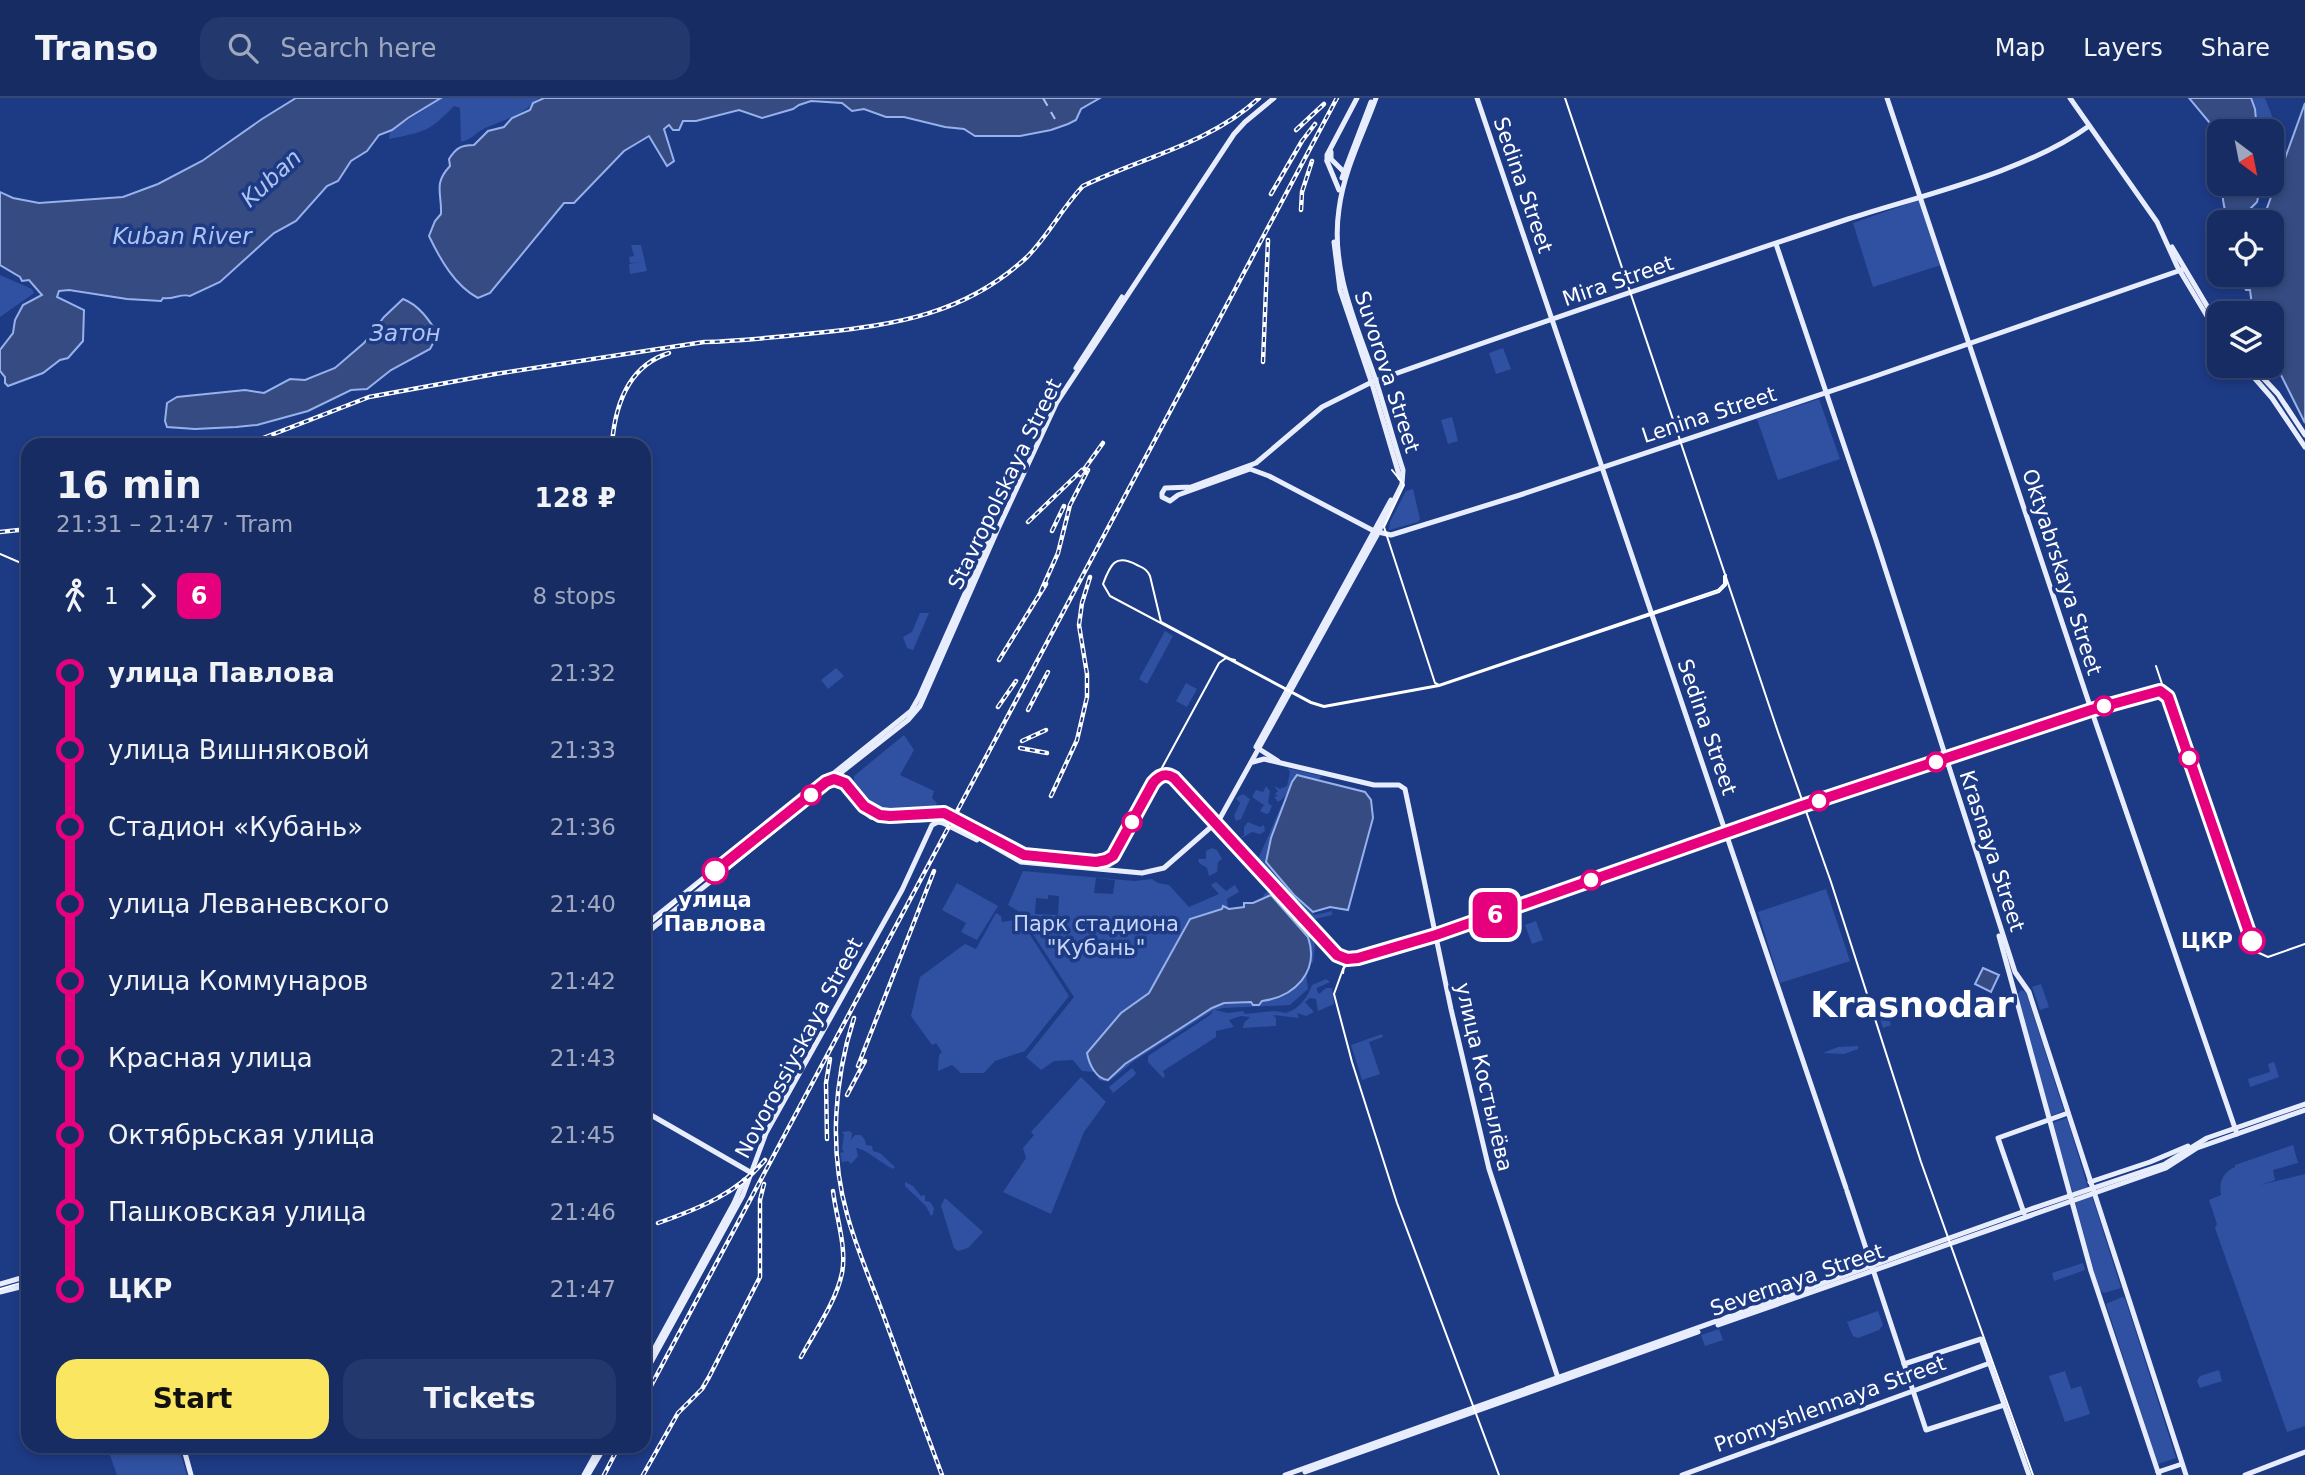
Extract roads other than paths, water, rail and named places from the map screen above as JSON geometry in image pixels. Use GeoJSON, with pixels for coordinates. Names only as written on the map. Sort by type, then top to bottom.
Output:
{"type":"FeatureCollection","features":[{"type":"Feature","properties":{"kind":"main road","name":"Stavropolskaya Street"},"geometry":{"type":"LineString","coordinates":[[651,920],[908,714],[917,703],[1056,398],[1231,132],[1269,98]]}},
{"type":"Feature","properties":{"kind":"main road","name":"Stavropolskaya Street"},"geometry":{"type":"LineString","coordinates":[[839,776],[917,709],[1058,400],[1234,134],[1274,98]]}},
{"type":"Feature","properties":{"kind":"main road"},"geometry":{"type":"LineString","coordinates":[[1339,190],[1331,160],[1334,143],[1357,98]]}},
{"type":"Feature","properties":{"kind":"main road","name":"Suvorova Street"},"geometry":{"type":"LineString","coordinates":[[1374,98],[1339,190],[1334,225],[1336,275],[1374,382]]}},
{"type":"Feature","properties":{"kind":"main road","name":"Sedina Street"},"geometry":{"type":"LineString","coordinates":[[1477,98],[1926,1430],[2004,1405]]}},
{"type":"Feature","properties":{"kind":"main road","name":"Oktyabrskaya Street"},"geometry":{"type":"LineString","coordinates":[[1887,98],[2092,712],[2236,1131]]}},
{"type":"Feature","properties":{"kind":"main road"},"geometry":{"type":"LineString","coordinates":[[2070,98],[2154,218],[2207,315]]}},
{"type":"Feature","properties":{"kind":"main road","name":"Mira Street"},"geometry":{"type":"LineString","coordinates":[[1171,488],[1191,487],[1261,460],[1322,407],[1374,382],[1994,172],[2035,156],[2089,126]]}},
{"type":"Feature","properties":{"kind":"main road","name":"Suvorova Street"},"geometry":{"type":"LineString","coordinates":[[986,844],[1026,863],[1142,873],[1157,871],[1171,863],[1219,820],[1401,489],[1404,477],[1339,270],[1337,224],[1345,174],[1355,147]]}},
{"type":"Feature","properties":{"kind":"main road"},"geometry":{"type":"LineString","coordinates":[[1331,160],[1342,164],[1348,162]]}},
{"type":"Feature","properties":{"kind":"main road"},"geometry":{"type":"LineString","coordinates":[[1331,160],[1345,174]]}},
{"type":"Feature","properties":{"kind":"main road","name":"Krasnaya Street"},"geometry":{"type":"LineString","coordinates":[[1775,244],[1995,922],[2048,1120],[2099,1295],[2159,1474],[2182,1464]]}},
{"type":"Feature","properties":{"kind":"main road"},"geometry":{"type":"LineString","coordinates":[[2182,270],[2207,308]]}},
{"type":"Feature","properties":{"kind":"main road","name":"Lenina Street"},"geometry":{"type":"LineString","coordinates":[[1376,532],[1391,535],[1482,507],[2182,270]]}},
{"type":"Feature","properties":{"kind":"main road"},"geometry":{"type":"LineString","coordinates":[[2256,378],[2279,401],[2305,447]]}},
{"type":"Feature","properties":{"kind":"main road"},"geometry":{"type":"LineString","coordinates":[[2261,378],[2305,435]]}},
{"type":"Feature","properties":{"kind":"main road","name":"Krasnaya Street"},"geometry":{"type":"LineString","coordinates":[[1823,393],[1884,563],[2015,972],[2029,992],[2186,1475]]}},
{"type":"Feature","properties":{"kind":"main road"},"geometry":{"type":"LineString","coordinates":[[1174,498],[1175,493],[1171,488],[1164,489],[1162,495],[1168,501],[1250,469],[1269,476],[1376,532]]}},
{"type":"Feature","properties":{"kind":"main road"},"geometry":{"type":"LineString","coordinates":[[1257,748],[1284,764]]}},
{"type":"Feature","properties":{"kind":"main road","name":"Stavropolskaya Street"},"geometry":{"type":"LineString","coordinates":[[651,929],[833,783],[860,752]]}},
{"type":"Feature","properties":{"kind":"main road"},"geometry":{"type":"LineString","coordinates":[[1250,764],[1264,759],[1284,764]]}},
{"type":"Feature","properties":{"kind":"main road","name":"улица Костылёва"},"geometry":{"type":"LineString","coordinates":[[1284,764],[1374,785],[1402,786],[1406,793],[1451,1009],[1489,1169],[1558,1379]]}},
{"type":"Feature","properties":{"kind":"main road"},"geometry":{"type":"LineString","coordinates":[[839,776],[863,812],[876,819],[946,819],[986,844]]}},
{"type":"Feature","properties":{"kind":"main road"},"geometry":{"type":"LineString","coordinates":[[833,783],[846,790]]}},
{"type":"Feature","properties":{"kind":"main road","name":"Novorossiyskaya Street"},"geometry":{"type":"LineString","coordinates":[[651,1354],[734,1203],[766,1133],[902,890],[932,825],[943,823],[986,844]]}},
{"type":"Feature","properties":{"kind":"main road","name":"Severnaya Street"},"geometry":{"type":"LineString","coordinates":[[2092,1188],[2166,1168],[2197,1148],[2305,1104]]}},
{"type":"Feature","properties":{"kind":"main road","name":"Severnaya Street"},"geometry":{"type":"LineString","coordinates":[[1285,1475],[2071,1198],[2197,1142],[2305,1110]]}},
{"type":"Feature","properties":{"kind":"main road"},"geometry":{"type":"LineString","coordinates":[[2024,1214],[1998,1138],[2068,1114]]}},
{"type":"Feature","properties":{"kind":"main road"},"geometry":{"type":"LineString","coordinates":[[651,1115],[749,1171]]}},
{"type":"Feature","properties":{"kind":"main road","name":"Novorossiyskaya Street"},"geometry":{"type":"LineString","coordinates":[[651,1362],[743,1195],[749,1171]]}},
{"type":"Feature","properties":{"kind":"main road"},"geometry":{"type":"LineString","coordinates":[[0,1284],[21,1278]]}},
{"type":"Feature","properties":{"kind":"main road"},"geometry":{"type":"LineString","coordinates":[[0,1292],[21,1286]]}},
{"type":"Feature","properties":{"kind":"main road"},"geometry":{"type":"LineString","coordinates":[[1904,1364],[1981,1339],[2029,1475]]}},
{"type":"Feature","properties":{"kind":"main road","name":"Promyshlennaya Street"},"geometry":{"type":"LineString","coordinates":[[1682,1475],[1990,1363]]}},
{"type":"Feature","properties":{"kind":"main road","name":"Severnaya Street"},"geometry":{"type":"LineString","coordinates":[[1296,1475],[1558,1379]]}},
{"type":"Feature","properties":{"kind":"main road"},"geometry":{"type":"LineString","coordinates":[[2245,1475],[2305,1452]]}},
{"type":"Feature","properties":{"kind":"main road"},"geometry":{"type":"LineString","coordinates":[[185,1453],[191,1475]]}},
{"type":"Feature","properties":{"kind":"main road"},"geometry":{"type":"LineString","coordinates":[[586,1473],[599,1453]]}},
{"type":"Feature","properties":{"kind":"main road"},"geometry":{"type":"LineString","coordinates":[[584,1457],[587,1462],[586,1473]]}},
{"type":"Feature","properties":{"kind":"water","name":"Kuban River"},"geometry":{"type":"Polygon","coordinates":[[[296,98],[441,98],[392,130],[379,135],[367,151],[351,161],[338,181],[327,186],[296,221],[274,233],[220,282],[190,296],[163,298],[161,301],[59,291],[57,297],[84,310],[83,341],[68,358],[60,360],[43,373],[8,386],[5,383],[5,377],[0,371],[0,350],[13,333],[15,320],[23,305],[42,295],[29,280],[22,281],[0,265],[0,192],[13,198],[39,203],[123,197],[158,184],[202,161],[296,98]]]}},
{"type":"Feature","properties":{"kind":"water"},"geometry":{"type":"Polygon","coordinates":[[[544,98],[1100,98],[1081,109],[1076,120],[1068,124],[1020,136],[975,136],[964,129],[904,117],[886,117],[864,109],[852,111],[842,103],[811,101],[762,118],[739,110],[696,121],[683,121],[679,130],[673,130],[669,125],[664,129],[674,161],[667,166],[649,136],[624,151],[574,203],[564,203],[490,293],[478,298],[455,279],[429,236],[441,214],[440,184],[450,166],[449,159],[457,150],[474,145],[488,131],[504,127],[512,118],[530,110],[533,103],[544,98]]]}},
{"type":"Feature","properties":{"kind":"water"},"geometry":{"type":"Polygon","coordinates":[[[2189,98],[2251,98],[2255,109],[2256,119],[2207,120],[2189,98]]]}},
{"type":"Feature","properties":{"kind":"water"},"geometry":{"type":"Polygon","coordinates":[[[2305,103],[2305,423],[2282,378],[2284,301],[2251,301],[2250,290],[2244,287],[2284,287],[2284,210],[2266,210],[2271,196],[2284,196],[2284,161],[2305,103]]]}},
{"type":"Feature","properties":{"kind":"water"},"geometry":{"type":"Polygon","coordinates":[[[2223,196],[2258,196],[2257,202],[2249,210],[2225,210],[2223,196]]]}},
{"type":"Feature","properties":{"kind":"water","name":"Затон"},"geometry":{"type":"Polygon","coordinates":[[[403,299],[419,309],[438,334],[430,349],[391,370],[367,389],[351,390],[308,411],[257,425],[195,429],[167,427],[167,403],[177,397],[245,390],[264,393],[290,379],[305,380],[335,368],[364,343],[384,317],[403,299]]]}},
{"type":"Feature","properties":{"kind":"water"},"geometry":{"type":"Polygon","coordinates":[[[1297,775],[1365,792],[1371,800],[1373,818],[1348,910],[1330,907],[1313,912],[1294,895],[1266,862],[1271,838],[1297,775]]]}},
{"type":"Feature","properties":{"kind":"water"},"geometry":{"type":"Polygon","coordinates":[[[1271,895],[1308,937],[1310,961],[1302,981],[1284,994],[1262,1001],[1259,1005],[1253,1005],[1251,1002],[1224,1003],[1212,1008],[1125,1064],[1108,1080],[1097,1074],[1087,1053],[1121,1013],[1149,993],[1190,919],[1222,909],[1223,906],[1229,909],[1244,907],[1244,903],[1253,903],[1271,895]]]}},
{"type":"Feature","properties":{"kind":"water"},"geometry":{"type":"Polygon","coordinates":[[[1983,968],[1999,975],[1991,992],[1975,984],[1983,968]]]}},
{"type":"Feature","properties":{"kind":"tram line"},"geometry":{"type":"LineString","coordinates":[[1565,98],[1831,882],[1921,1162],[2033,1475]]}},
{"type":"Feature","properties":{"kind":"tram line"},"geometry":{"type":"LineString","coordinates":[[1392,470],[1404,485],[1384,527],[1435,683],[1439,685]]}},
{"type":"Feature","properties":{"kind":"tram line"},"geometry":{"type":"LineString","coordinates":[[0,554],[21,563]]}},
{"type":"Feature","properties":{"kind":"tram line"},"geometry":{"type":"LineString","coordinates":[[1724,576],[1724,584],[1718,590],[1439,685],[1324,706],[1311,702],[1161,622],[1150,576],[1143,568],[1123,560],[1118,561],[1111,566],[1103,584],[1110,596],[1311,703],[1324,707],[1439,686],[1719,592],[1726,585],[1726,575]]}},
{"type":"Feature","properties":{"kind":"tram line"},"geometry":{"type":"LineString","coordinates":[[651,923],[833,779],[845,783],[864,805],[876,813],[890,816],[946,813],[1025,855],[1098,862],[1108,859],[1115,854],[1219,663],[1226,658],[1235,660]]}},
{"type":"Feature","properties":{"kind":"tram line"},"geometry":{"type":"LineString","coordinates":[[2156,666],[2167,699]]}},
{"type":"Feature","properties":{"kind":"tram line"},"geometry":{"type":"LineString","coordinates":[[1499,1475],[1397,1203],[1352,1062],[1334,994],[1343,969],[1349,962],[1436,935],[1803,806],[2157,691],[2164,692],[2168,698],[2257,952],[2268,957],[2305,944]]}},
{"type":"Feature","properties":{"kind":"tram line","name":"6"},"geometry":{"type":"LineString","coordinates":[[715,871],[826,782],[834,779],[845,783],[864,806],[880,815],[944,813],[1024,855],[1102,862],[1115,854],[1153,783],[1160,776],[1168,775],[1174,778],[1337,955],[1354,959],[1436,935],[1802,806],[2091,710],[2160,691],[2168,697],[2252,941]]}},
{"type":"Feature","properties":{"kind":"tram line"},"geometry":{"type":"LineString","coordinates":[[1153,783],[1164,775],[1175,779],[1341,959],[1343,973]]}},
{"type":"Feature","properties":{"kind":"tram line"},"geometry":{"type":"LineString","coordinates":[[0,1289],[21,1283]]}},
{"type":"Feature","properties":{"kind":"railway"},"geometry":{"type":"LineString","coordinates":[[263,438],[369,397],[495,374],[704,342],[760,339],[874,326],[928,313],[979,292],[1004,276],[1035,249],[1083,186],[1198,138],[1240,114],[1259,98]]}},
{"type":"Feature","properties":{"kind":"railway"},"geometry":{"type":"LineString","coordinates":[[651,1386],[1337,98]]}},
{"type":"Feature","properties":{"kind":"railway"},"geometry":{"type":"LineString","coordinates":[[1296,130],[1324,104]]}},
{"type":"Feature","properties":{"kind":"railway"},"geometry":{"type":"LineString","coordinates":[[1271,194],[1315,124]]}},
{"type":"Feature","properties":{"kind":"railway"},"geometry":{"type":"LineString","coordinates":[[1301,210],[1302,192],[1312,161]]}},
{"type":"Feature","properties":{"kind":"railway"},"geometry":{"type":"LineString","coordinates":[[1263,362],[1268,240]]}},
{"type":"Feature","properties":{"kind":"railway"},"geometry":{"type":"LineString","coordinates":[[613,438],[616,416],[626,389],[643,367],[669,353]]}},
{"type":"Feature","properties":{"kind":"railway"},"geometry":{"type":"LineString","coordinates":[[1080,475],[1103,443]]}},
{"type":"Feature","properties":{"kind":"railway"},"geometry":{"type":"LineString","coordinates":[[1028,522],[1082,470]]}},
{"type":"Feature","properties":{"kind":"railway"},"geometry":{"type":"LineString","coordinates":[[1041,591],[1058,553],[1070,505],[1088,470]]}},
{"type":"Feature","properties":{"kind":"railway"},"geometry":{"type":"LineString","coordinates":[[1052,531],[1064,506]]}},
{"type":"Feature","properties":{"kind":"railway"},"geometry":{"type":"LineString","coordinates":[[0,532],[21,530]]}},
{"type":"Feature","properties":{"kind":"railway"},"geometry":{"type":"LineString","coordinates":[[1051,796],[1077,740],[1087,697],[1087,674],[1079,625],[1090,577]]}},
{"type":"Feature","properties":{"kind":"railway"},"geometry":{"type":"LineString","coordinates":[[999,660],[1046,584]]}},
{"type":"Feature","properties":{"kind":"railway"},"geometry":{"type":"LineString","coordinates":[[1028,710],[1048,672]]}},
{"type":"Feature","properties":{"kind":"railway"},"geometry":{"type":"LineString","coordinates":[[998,707],[1016,681]]}},
{"type":"Feature","properties":{"kind":"railway"},"geometry":{"type":"LineString","coordinates":[[1022,741],[1046,730]]}},
{"type":"Feature","properties":{"kind":"railway"},"geometry":{"type":"LineString","coordinates":[[1020,748],[1047,753]]}},
{"type":"Feature","properties":{"kind":"railway"},"geometry":{"type":"LineString","coordinates":[[858,1066],[934,871]]}},
{"type":"Feature","properties":{"kind":"railway"},"geometry":{"type":"LineString","coordinates":[[854,1018],[842,1066],[836,1116],[841,1190],[855,1239],[942,1475]]}},
{"type":"Feature","properties":{"kind":"railway"},"geometry":{"type":"LineString","coordinates":[[827,1139],[826,1083],[830,1059]]}},
{"type":"Feature","properties":{"kind":"railway"},"geometry":{"type":"LineString","coordinates":[[847,1095],[865,1061]]}},
{"type":"Feature","properties":{"kind":"railway"},"geometry":{"type":"LineString","coordinates":[[658,1223],[702,1206],[730,1191],[765,1160]]}},
{"type":"Feature","properties":{"kind":"railway"},"geometry":{"type":"LineString","coordinates":[[643,1475],[678,1413],[702,1389],[760,1277],[760,1200],[764,1184]]}},
{"type":"Feature","properties":{"kind":"railway"},"geometry":{"type":"LineString","coordinates":[[801,1357],[830,1305],[842,1273],[842,1242],[833,1191]]}},
{"type":"Feature","properties":{"kind":"railway"},"geometry":{"type":"LineString","coordinates":[[604,1475],[615,1453]]}},
{"type":"Feature","properties":{"kind":"place","name":"улица Павлова"},"geometry":{"type":"Point","coordinates":[715,871]}},
{"type":"Feature","properties":{"kind":"place","name":"ЦКР"},"geometry":{"type":"Point","coordinates":[2252,941]}},
{"type":"Feature","properties":{"kind":"district","name":"Krasnodar"},"geometry":{"type":"Point","coordinates":[1912,1005]}},
{"type":"Feature","properties":{"kind":"water label","name":"Kuban"},"geometry":{"type":"Point","coordinates":[271,178]}},
{"type":"Feature","properties":{"kind":"park label","name":"Парк стадиона \"Кубань\""},"geometry":{"type":"Point","coordinates":[1096,936]}}]}
